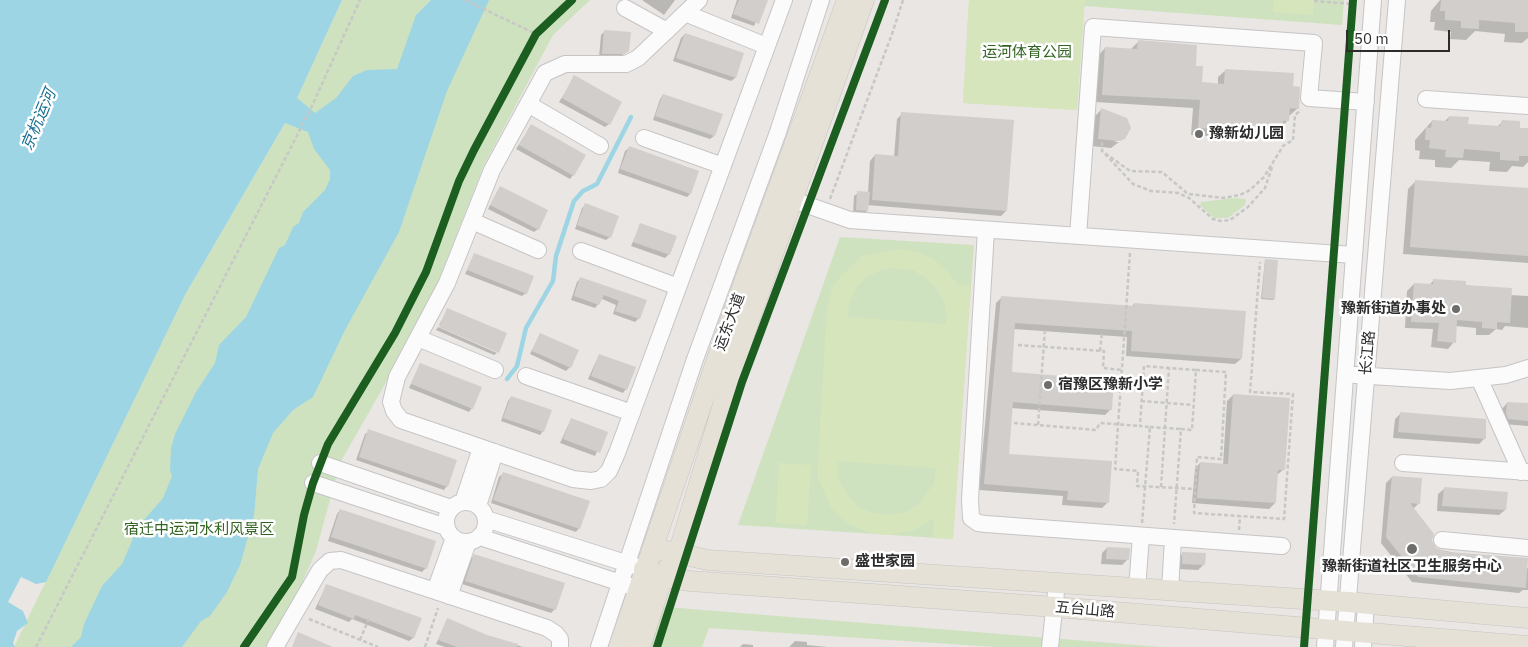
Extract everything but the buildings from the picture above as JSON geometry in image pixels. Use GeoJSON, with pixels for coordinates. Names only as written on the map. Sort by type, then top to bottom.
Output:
{"type":"FeatureCollection","features":[{"type":"Feature","properties":{"kind":"main road","name":"运东大道"},"geometry":{"type":"LineString","coordinates":[[618,647],[628,585],[635,566],[653,548],[728,324],[847,0]]}},
{"type":"Feature","properties":{"kind":"main road","name":"运东大道"},"geometry":{"type":"LineString","coordinates":[[640,647],[663,577],[678,554],[744,335],[864,0]]}},
{"type":"Feature","properties":{"kind":"main road","name":"五台山路"},"geometry":{"type":"LineString","coordinates":[[653,548],[708,560],[1348,602],[1528,618]]}},
{"type":"Feature","properties":{"kind":"main road","name":"五台山路"},"geometry":{"type":"LineString","coordinates":[[635,566],[663,577],[690,581],[1055,607],[1345,639],[1528,646]]}},
{"type":"Feature","properties":{"kind":"street"},"geometry":{"type":"LineString","coordinates":[[699,0],[638,58],[626,64],[565,64],[545,73],[492,170],[447,283],[397,377],[392,392],[394,411],[401,420],[573,479],[591,481],[601,478],[609,471],[632,414],[784,0]]}},
{"type":"Feature","properties":{"kind":"street"},"geometry":{"type":"LineString","coordinates":[[320,463],[469,508],[635,566],[694,362],[798,72],[821,0]]}},
{"type":"Feature","properties":{"kind":"street","name":"长江路"},"geometry":{"type":"LineString","coordinates":[[1348,602],[1346,374],[1373,0]]}},
{"type":"Feature","properties":{"kind":"street","name":"长江路"},"geometry":{"type":"LineString","coordinates":[[1345,639],[1396,0]]}},
{"type":"Feature","properties":{"kind":"street"},"geometry":{"type":"LineString","coordinates":[[625,8],[667,31]]}},
{"type":"Feature","properties":{"kind":"street"},"geometry":{"type":"LineString","coordinates":[[685,13],[766,46]]}},
{"type":"Feature","properties":{"kind":"street"},"geometry":{"type":"LineString","coordinates":[[1078,236],[1093,27],[1314,43],[1309,98],[1366,102]]}},
{"type":"Feature","properties":{"kind":"street"},"geometry":{"type":"LineString","coordinates":[[1426,99],[1528,106]]}},
{"type":"Feature","properties":{"kind":"street"},"geometry":{"type":"LineString","coordinates":[[528,104],[600,146]]}},
{"type":"Feature","properties":{"kind":"street"},"geometry":{"type":"LineString","coordinates":[[644,138],[723,166]]}},
{"type":"Feature","properties":{"kind":"street"},"geometry":{"type":"LineString","coordinates":[[793,200],[850,220],[1354,255]]}},
{"type":"Feature","properties":{"kind":"street"},"geometry":{"type":"LineString","coordinates":[[472,221],[538,250]]}},
{"type":"Feature","properties":{"kind":"street"},"geometry":{"type":"LineString","coordinates":[[986,230],[970,499],[971,518],[978,523],[986,524],[1282,546]]}},
{"type":"Feature","properties":{"kind":"street"},"geometry":{"type":"LineString","coordinates":[[581,250],[678,287]]}},
{"type":"Feature","properties":{"kind":"street"},"geometry":{"type":"LineString","coordinates":[[418,338],[495,370]]}},
{"type":"Feature","properties":{"kind":"street"},"geometry":{"type":"LineString","coordinates":[[1346,374],[1450,381],[1506,375],[1528,368]]}},
{"type":"Feature","properties":{"kind":"street"},"geometry":{"type":"LineString","coordinates":[[526,376],[632,414]]}},
{"type":"Feature","properties":{"kind":"street"},"geometry":{"type":"LineString","coordinates":[[1403,464],[1525,472],[1479,378]]}},
{"type":"Feature","properties":{"kind":"street"},"geometry":{"type":"LineString","coordinates":[[462,536],[446,520],[469,508],[488,450]]}},
{"type":"Feature","properties":{"kind":"street"},"geometry":{"type":"LineString","coordinates":[[313,483],[462,536],[628,585],[599,647]]}},
{"type":"Feature","properties":{"kind":"street"},"geometry":{"type":"LineString","coordinates":[[462,536],[484,532],[469,508]]}},
{"type":"Feature","properties":{"kind":"street"},"geometry":{"type":"LineString","coordinates":[[442,593],[462,536]]}},
{"type":"Feature","properties":{"kind":"street"},"geometry":{"type":"LineString","coordinates":[[1138,588],[1141,536]]}},
{"type":"Feature","properties":{"kind":"street"},"geometry":{"type":"LineString","coordinates":[[1170,591],[1173,538]]}},
{"type":"Feature","properties":{"kind":"street"},"geometry":{"type":"LineString","coordinates":[[1442,540],[1528,548]]}},
{"type":"Feature","properties":{"kind":"street"},"geometry":{"type":"LineString","coordinates":[[275,647],[320,570],[330,562],[341,560],[547,628],[560,639],[560,647]]}},
{"type":"Feature","properties":{"kind":"street"},"geometry":{"type":"LineString","coordinates":[[1050,647],[1057,583]]}},
{"type":"Feature","properties":{"kind":"street"},"geometry":{"type":"LineString","coordinates":[[1345,639],[1348,602]]}},
{"type":"Feature","properties":{"kind":"path"},"geometry":{"type":"LineString","coordinates":[[36,647],[312,106],[360,0]]}},
{"type":"Feature","properties":{"kind":"path"},"geometry":{"type":"LineString","coordinates":[[465,0],[538,31],[531,42]]}},
{"type":"Feature","properties":{"kind":"path"},"geometry":{"type":"LineString","coordinates":[[825,212],[853,141],[903,0]]}},
{"type":"Feature","properties":{"kind":"path"},"geometry":{"type":"LineString","coordinates":[[1314,1],[1353,2],[1352,13]]}},
{"type":"Feature","properties":{"kind":"path"},"geometry":{"type":"LineString","coordinates":[[1102,151],[1130,171],[1162,172],[1188,194],[1223,198],[1240,195],[1258,182],[1283,146],[1293,140],[1295,115],[1309,98]]}},
{"type":"Feature","properties":{"kind":"path"},"geometry":{"type":"LineString","coordinates":[[1102,142],[1102,151],[1133,184],[1151,190],[1178,193],[1188,198],[1213,219],[1230,220],[1248,207],[1264,188],[1273,162]]}},
{"type":"Feature","properties":{"kind":"path"},"geometry":{"type":"LineString","coordinates":[[1131,240],[1115,469],[1138,471],[1137,486],[1195,490]]}},
{"type":"Feature","properties":{"kind":"path"},"geometry":{"type":"LineString","coordinates":[[1140,426],[1144,366],[1226,372],[1221,459],[1197,457],[1194,513],[1284,519],[1293,394],[1250,392],[1261,249]]}},
{"type":"Feature","properties":{"kind":"path"},"geometry":{"type":"LineString","coordinates":[[1038,425],[1045,329]]}},
{"type":"Feature","properties":{"kind":"path"},"geometry":{"type":"LineString","coordinates":[[1100,351],[1102,333]]}},
{"type":"Feature","properties":{"kind":"path"},"geometry":{"type":"LineString","coordinates":[[1018,345],[1104,351],[1103,368],[1122,370]]}},
{"type":"Feature","properties":{"kind":"path"},"geometry":{"type":"LineString","coordinates":[[1161,487],[1169,368]]}},
{"type":"Feature","properties":{"kind":"path"},"geometry":{"type":"LineString","coordinates":[[1014,423],[1096,430],[1100,423],[1192,430],[1196,370]]}},
{"type":"Feature","properties":{"kind":"path"},"geometry":{"type":"LineString","coordinates":[[1142,401],[1193,405]]}},
{"type":"Feature","properties":{"kind":"path"},"geometry":{"type":"LineString","coordinates":[[1141,536],[1150,427]]}},
{"type":"Feature","properties":{"kind":"path"},"geometry":{"type":"LineString","coordinates":[[1173,538],[1181,429]]}},
{"type":"Feature","properties":{"kind":"path"},"geometry":{"type":"LineString","coordinates":[[425,647],[442,593]]}},
{"type":"Feature","properties":{"kind":"path"},"geometry":{"type":"LineString","coordinates":[[296,613],[378,647]]}},
{"type":"Feature","properties":{"kind":"path"},"geometry":{"type":"LineString","coordinates":[[360,640],[370,616]]}},
{"type":"Feature","properties":{"kind":"green space","name":"宿迁中运河水利风景区"},"geometry":{"type":"Polygon","coordinates":[[[342,0],[590,0],[553,35],[484,165],[434,292],[401,356],[340,463],[316,551],[289,613],[267,647],[14,647],[185,295],[285,123],[342,0]]]}},
{"type":"Feature","properties":{"kind":"green space","name":"运河体育公园"},"geometry":{"type":"Polygon","coordinates":[[[969,0],[1344,0],[1342,25],[1084,6],[1077,110],[963,103],[969,0]]]}},
{"type":"Feature","properties":{"kind":"green space","name":"运河体育公园"},"geometry":{"type":"Polygon","coordinates":[[[969,0],[1085,0],[1077,110],[963,103],[969,0]]]}},
{"type":"Feature","properties":{"kind":"green space"},"geometry":{"type":"Polygon","coordinates":[[[1274,0],[1314,0],[1313,15],[1273,12],[1274,0]]]}},
{"type":"Feature","properties":{"kind":"green space"},"geometry":{"type":"Polygon","coordinates":[[[1235,198],[1246,199],[1245,205],[1228,218],[1214,218],[1200,205],[1201,202],[1235,198]]]}},
{"type":"Feature","properties":{"kind":"green space"},"geometry":{"type":"Polygon","coordinates":[[[840,237],[974,245],[953,539],[738,525],[840,237]]]}},
{"type":"Feature","properties":{"kind":"green space"},"geometry":{"type":"Polygon","coordinates":[[[899,249],[918,252],[933,259],[944,268],[958,285],[971,286],[953,539],[933,538],[934,518],[915,530],[887,535],[871,533],[846,523],[831,507],[817,476],[827,309],[833,286],[863,256],[899,249]],[[893,268],[881,270],[868,276],[857,286],[850,301],[847,317],[946,324],[947,315],[944,302],[937,289],[926,278],[913,270],[893,268]],[[837,461],[838,479],[850,499],[862,509],[876,514],[893,515],[906,512],[919,504],[934,483],[936,468],[837,461]]]}},
{"type":"Feature","properties":{"kind":"green space"},"geometry":{"type":"Polygon","coordinates":[[[779,463],[811,465],[807,525],[776,523],[779,463]]]}},
{"type":"Feature","properties":{"kind":"green space"},"geometry":{"type":"Polygon","coordinates":[[[654,606],[1161,647],[996,647],[709,628],[702,647],[640,647],[654,606]]]}},
{"type":"Feature","properties":{"kind":"water","name":"京杭运河"},"geometry":{"type":"Polygon","coordinates":[[[0,0],[342,0],[297,98],[315,113],[336,98],[353,76],[367,70],[397,69],[416,15],[431,0],[489,0],[447,91],[399,232],[345,330],[313,397],[293,410],[273,433],[258,469],[254,516],[240,565],[227,592],[210,616],[201,621],[182,647],[71,647],[81,637],[84,624],[102,586],[122,564],[138,527],[163,498],[172,476],[170,470],[171,448],[175,434],[196,392],[215,363],[219,345],[246,317],[279,248],[285,245],[293,227],[299,223],[303,212],[325,190],[330,179],[330,170],[314,149],[308,132],[285,123],[185,295],[46,582],[36,584],[21,577],[8,602],[23,611],[28,623],[17,631],[13,643],[15,647],[0,647],[0,0]]]}},
{"type":"Feature","properties":{"kind":"waterway"},"geometry":{"type":"LineString","coordinates":[[507,379],[517,366],[526,328],[553,281],[556,256],[574,201],[583,191],[597,184],[631,117]]}},
{"type":"Feature","properties":{"kind":"cycle path"},"geometry":{"type":"LineString","coordinates":[[244,647],[292,577],[304,515],[313,483],[328,444],[395,333],[426,272],[459,181],[474,150],[536,34],[572,0]]}},
{"type":"Feature","properties":{"kind":"cycle path"},"geometry":{"type":"LineString","coordinates":[[657,647],[742,382],[885,0]]}},
{"type":"Feature","properties":{"kind":"cycle path"},"geometry":{"type":"LineString","coordinates":[[1304,647],[1353,0]]}},
{"type":"Feature","properties":{"kind":"place","name":"豫新幼儿园"},"geometry":{"type":"Point","coordinates":[1199,134]}},
{"type":"Feature","properties":{"kind":"place","name":"豫新街道办事处"},"geometry":{"type":"Point","coordinates":[1456,309]}},
{"type":"Feature","properties":{"kind":"place","name":"宿豫区豫新小学"},"geometry":{"type":"Point","coordinates":[1048,385]}},
{"type":"Feature","properties":{"kind":"place","name":"豫新街道社区卫生服务中心"},"geometry":{"type":"Point","coordinates":[1412,549]}},
{"type":"Feature","properties":{"kind":"place","name":"盛世家园"},"geometry":{"type":"Point","coordinates":[845,562]}}]}
